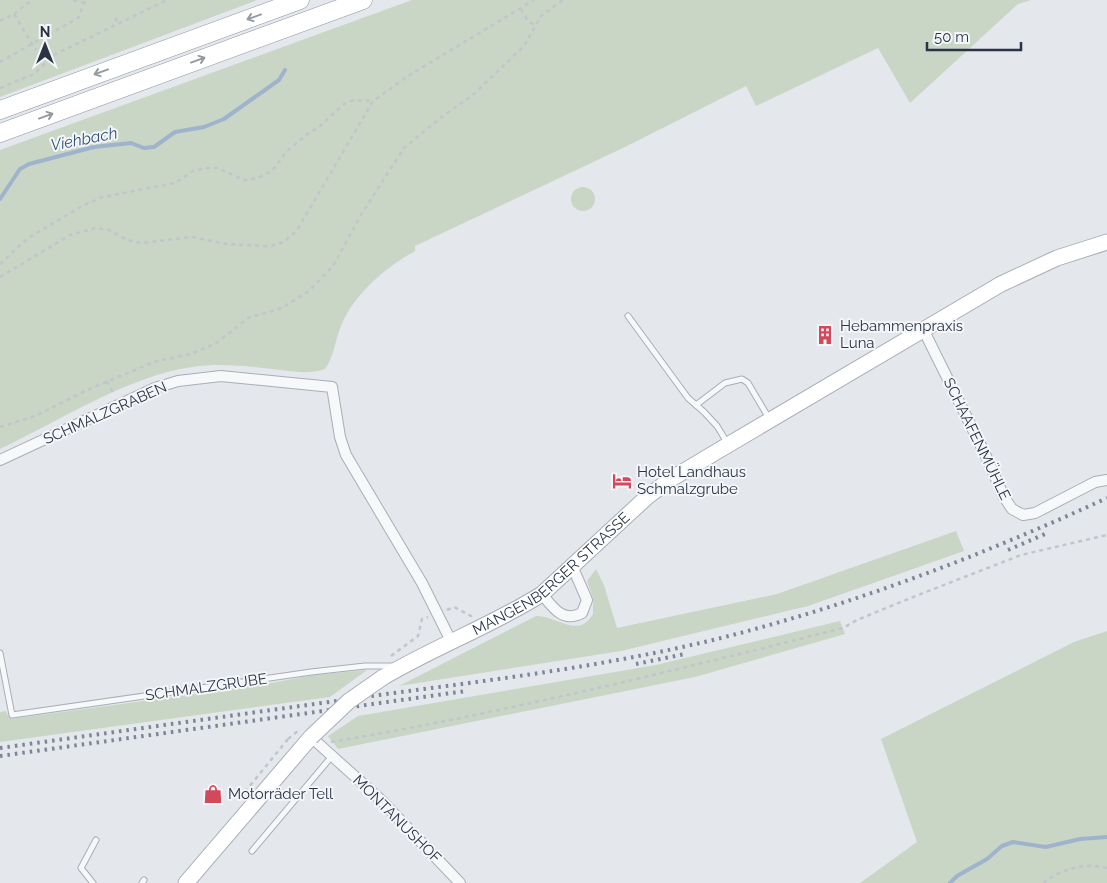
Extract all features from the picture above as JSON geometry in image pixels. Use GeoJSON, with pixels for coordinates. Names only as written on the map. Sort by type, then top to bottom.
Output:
{"type":"FeatureCollection","features":[{"type":"Feature","properties":{"kind":"highway"},"geometry":{"type":"LineString","coordinates":[[0,110],[300,0]]}},
{"type":"Feature","properties":{"kind":"highway"},"geometry":{"type":"LineString","coordinates":[[0,133],[363,0]]}},
{"type":"Feature","properties":{"kind":"main road","name":"MANGENBERGER STRASSE"},"geometry":{"type":"LineString","coordinates":[[186,883],[349,701],[382,678],[401,666],[542,594],[573,568],[647,498],[671,479],[923,329],[1018,275],[1057,258],[1107,242]]}},
{"type":"Feature","properties":{"kind":"street","name":"SCHAAFENMÜHLE"},"geometry":{"type":"LineString","coordinates":[[923,329],[1012,510],[1023,515],[1036,513],[1095,482],[1107,480]]}},
{"type":"Feature","properties":{"kind":"street","name":"SCHMALZGRABEN"},"geometry":{"type":"LineString","coordinates":[[0,460],[155,388],[202,377],[221,376],[332,387],[340,437],[346,455],[422,583],[451,641]]}},
{"type":"Feature","properties":{"kind":"street"},"geometry":{"type":"LineString","coordinates":[[542,594],[556,612],[564,616],[571,617],[582,613],[587,604],[586,593],[573,568]]}},
{"type":"Feature","properties":{"kind":"street","name":"MONTANUSHOF"},"geometry":{"type":"LineString","coordinates":[[316,740],[381,800],[460,883]]}},
{"type":"Feature","properties":{"kind":"lane"},"geometry":{"type":"LineString","coordinates":[[628,316],[688,398],[717,426],[728,445]]}},
{"type":"Feature","properties":{"kind":"lane"},"geometry":{"type":"LineString","coordinates":[[696,405],[725,383],[742,379],[748,383],[770,420]]}},
{"type":"Feature","properties":{"kind":"lane","name":"SCHMALZGRUBE"},"geometry":{"type":"LineString","coordinates":[[0,652],[12,715],[311,672],[365,666],[401,666]]}},
{"type":"Feature","properties":{"kind":"lane"},"geometry":{"type":"LineString","coordinates":[[252,851],[333,756]]}},
{"type":"Feature","properties":{"kind":"lane"},"geometry":{"type":"LineString","coordinates":[[94,883],[80,868],[96,840]]}},
{"type":"Feature","properties":{"kind":"path"},"geometry":{"type":"LineString","coordinates":[[0,21],[14,14],[32,0]]}},
{"type":"Feature","properties":{"kind":"path"},"geometry":{"type":"LineString","coordinates":[[0,62],[78,18],[85,2],[73,0]]}},
{"type":"Feature","properties":{"kind":"path"},"geometry":{"type":"LineString","coordinates":[[0,88],[34,74],[54,55],[167,0]]}},
{"type":"Feature","properties":{"kind":"path"},"geometry":{"type":"LineString","coordinates":[[0,277],[70,235],[96,228],[109,230],[127,240],[142,243],[156,243],[182,237],[265,246],[275,246],[283,243],[297,230],[373,101],[408,76],[534,0]]}},
{"type":"Feature","properties":{"kind":"path"},"geometry":{"type":"LineString","coordinates":[[0,428],[34,416],[107,381],[154,362],[190,354],[216,344],[248,318],[282,308],[309,291],[333,266],[362,213],[404,148],[443,116],[474,94],[524,46],[546,11],[563,0]]}},
{"type":"Feature","properties":{"kind":"path"},"geometry":{"type":"LineString","coordinates":[[521,9],[528,21],[536,25]]}},
{"type":"Feature","properties":{"kind":"path"},"geometry":{"type":"LineString","coordinates":[[14,14],[36,50]]}},
{"type":"Feature","properties":{"kind":"path"},"geometry":{"type":"LineString","coordinates":[[115,18],[118,23]]}},
{"type":"Feature","properties":{"kind":"path"},"geometry":{"type":"LineString","coordinates":[[0,264],[28,238],[84,205],[103,197],[175,183],[193,171],[207,168],[217,168],[244,180],[258,178],[272,171],[287,151],[319,127],[344,104],[354,100],[373,101]]}},
{"type":"Feature","properties":{"kind":"path"},"geometry":{"type":"LineString","coordinates":[[107,381],[118,404]]}},
{"type":"Feature","properties":{"kind":"path"},"geometry":{"type":"LineString","coordinates":[[316,740],[438,724],[635,680],[842,628],[857,620],[1012,558],[1107,535]]}},
{"type":"Feature","properties":{"kind":"path"},"geometry":{"type":"LineString","coordinates":[[1043,883],[1061,872],[1087,865],[1107,868]]}},
{"type":"Feature","properties":{"kind":"green space"},"geometry":{"type":"Polygon","coordinates":[[[0,0],[257,0],[0,97],[0,0]]]}},
{"type":"Feature","properties":{"kind":"green space"},"geometry":{"type":"Polygon","coordinates":[[[412,0],[1031,0],[1018,4],[910,103],[878,48],[756,106],[746,86],[625,147],[415,246],[415,251],[382,273],[362,292],[341,326],[325,369],[299,372],[212,365],[168,372],[119,389],[0,449],[0,150],[412,0]]]}},
{"type":"Feature","properties":{"kind":"green space"},"geometry":{"type":"Polygon","coordinates":[[[583,187],[588,188],[594,194],[594,204],[588,210],[583,211],[578,210],[572,204],[571,199],[572,194],[578,188],[583,187]]]}},
{"type":"Feature","properties":{"kind":"green space"},"geometry":{"type":"Polygon","coordinates":[[[956,531],[964,551],[808,606],[621,651],[399,686],[536,616],[574,626],[587,622],[593,614],[593,598],[587,581],[596,569],[604,585],[617,628],[777,594],[956,531]]]}},
{"type":"Feature","properties":{"kind":"green space"},"geometry":{"type":"Polygon","coordinates":[[[840,621],[845,634],[695,677],[338,749],[328,736],[358,716],[656,665],[840,621]]]}},
{"type":"Feature","properties":{"kind":"green space"},"geometry":{"type":"Polygon","coordinates":[[[1107,631],[1107,883],[860,883],[917,842],[881,739],[1074,642],[1107,631]]]}},
{"type":"Feature","properties":{"kind":"green space"},"geometry":{"type":"Polygon","coordinates":[[[367,670],[330,697],[0,742],[0,712],[6,711],[10,719],[261,685],[313,675],[367,670]]]}},
{"type":"Feature","properties":{"kind":"waterway","name":"Viehbach"},"geometry":{"type":"LineString","coordinates":[[0,199],[20,169],[29,164],[94,147],[131,143],[144,148],[154,147],[175,132],[204,127],[224,119],[279,80],[285,70]]}},
{"type":"Feature","properties":{"kind":"waterway"},"geometry":{"type":"LineString","coordinates":[[950,883],[957,876],[987,859],[1002,846],[1013,842],[1046,847],[1080,839],[1107,837]]}},
{"type":"Feature","properties":{"kind":"railway"},"geometry":{"type":"LineString","coordinates":[[0,748],[514,677],[641,656],[683,647],[774,624],[871,593],[1014,539],[1107,498]]}},
{"type":"Feature","properties":{"kind":"railway"},"geometry":{"type":"LineString","coordinates":[[1008,550],[1045,534]]}},
{"type":"Feature","properties":{"kind":"railway"},"geometry":{"type":"LineString","coordinates":[[636,664],[685,654]]}},
{"type":"Feature","properties":{"kind":"railway"},"geometry":{"type":"LineString","coordinates":[[0,756],[466,691]]}},
{"type":"Feature","properties":{"kind":"place","name":"Hebammenpraxis Luna"},"geometry":{"type":"Point","coordinates":[825,335]}},
{"type":"Feature","properties":{"kind":"place","name":"Hotel Landhaus Schmalzgrube"},"geometry":{"type":"Point","coordinates":[622,481]}},
{"type":"Feature","properties":{"kind":"place","name":"Motorräder Tell"},"geometry":{"type":"Point","coordinates":[213,794]}}]}
